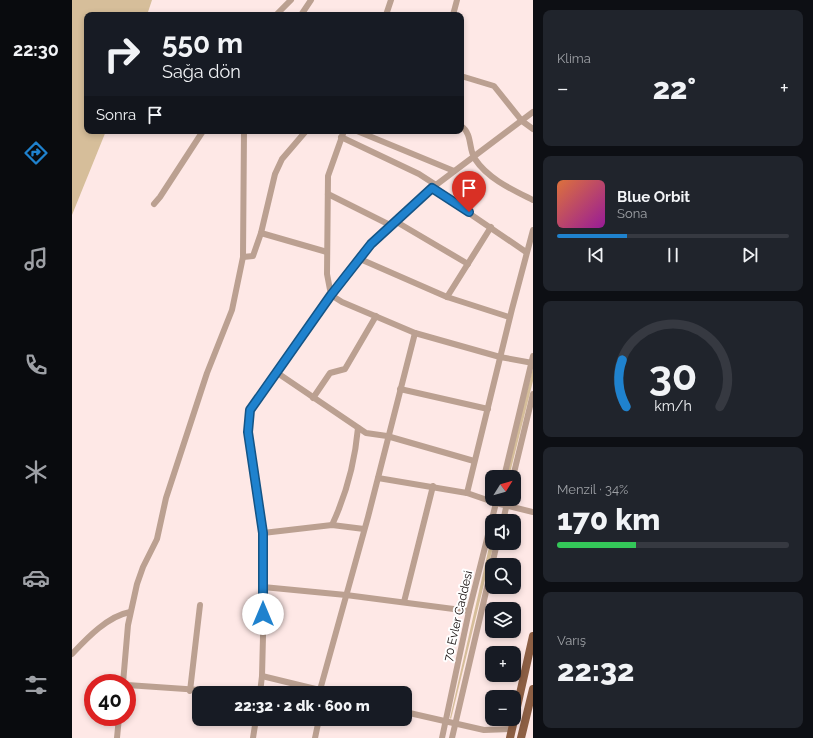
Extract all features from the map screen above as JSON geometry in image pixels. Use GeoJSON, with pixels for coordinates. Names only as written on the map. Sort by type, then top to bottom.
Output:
{"type":"FeatureCollection","features":[{"type":"Feature","properties":{"kind":"main road"},"geometry":{"type":"LineString","coordinates":[[510,738],[530,663],[533,636]]}},
{"type":"Feature","properties":{"kind":"main road"},"geometry":{"type":"LineString","coordinates":[[521,738],[533,689]]}},
{"type":"Feature","properties":{"kind":"street"},"geometry":{"type":"LineString","coordinates":[[279,12],[291,0]]}},
{"type":"Feature","properties":{"kind":"street"},"geometry":{"type":"LineString","coordinates":[[303,12],[311,0]]}},
{"type":"Feature","properties":{"kind":"street"},"geometry":{"type":"LineString","coordinates":[[387,12],[391,0]]}},
{"type":"Feature","properties":{"kind":"street"},"geometry":{"type":"LineString","coordinates":[[454,12],[457,0]]}},
{"type":"Feature","properties":{"kind":"street"},"geometry":{"type":"LineString","coordinates":[[464,77],[494,86],[522,121],[533,129]]}},
{"type":"Feature","properties":{"kind":"street"},"geometry":{"type":"LineString","coordinates":[[261,686],[263,533],[249,440],[248,417],[254,403],[331,295],[371,244],[434,186],[474,158],[533,112]]}},
{"type":"Feature","properties":{"kind":"street"},"geometry":{"type":"LineString","coordinates":[[464,129],[468,133],[474,158],[483,170],[533,200]]}},
{"type":"Feature","properties":{"kind":"street"},"geometry":{"type":"LineString","coordinates":[[154,204],[201,134]]}},
{"type":"Feature","properties":{"kind":"street"},"geometry":{"type":"LineString","coordinates":[[124,674],[130,612],[143,567],[157,539],[166,498],[196,405],[232,310],[243,257],[244,134]]}},
{"type":"Feature","properties":{"kind":"street"},"geometry":{"type":"LineString","coordinates":[[243,257],[253,256],[261,233],[276,174],[282,160],[304,134]]}},
{"type":"Feature","properties":{"kind":"street"},"geometry":{"type":"LineString","coordinates":[[526,252],[419,174],[343,134],[328,176],[327,274],[331,295],[342,302],[415,333],[500,357],[532,363]]}},
{"type":"Feature","properties":{"kind":"street"},"geometry":{"type":"LineString","coordinates":[[364,134],[454,172]]}},
{"type":"Feature","properties":{"kind":"street"},"geometry":{"type":"LineString","coordinates":[[328,194],[393,223],[468,264]]}},
{"type":"Feature","properties":{"kind":"street"},"geometry":{"type":"LineString","coordinates":[[447,297],[491,227]]}},
{"type":"Feature","properties":{"kind":"street"},"geometry":{"type":"LineString","coordinates":[[467,493],[526,252],[533,230]]}},
{"type":"Feature","properties":{"kind":"street"},"geometry":{"type":"LineString","coordinates":[[261,233],[327,252]]}},
{"type":"Feature","properties":{"kind":"street"},"geometry":{"type":"LineString","coordinates":[[360,259],[447,297],[510,317]]}},
{"type":"Feature","properties":{"kind":"street"},"geometry":{"type":"LineString","coordinates":[[313,398],[330,373],[345,369],[376,316]]}},
{"type":"Feature","properties":{"kind":"street"},"geometry":{"type":"LineString","coordinates":[[324,686],[346,595],[415,333]]}},
{"type":"Feature","properties":{"kind":"street"},"geometry":{"type":"LineString","coordinates":[[506,470],[533,356]]}},
{"type":"Feature","properties":{"kind":"street"},"geometry":{"type":"LineString","coordinates":[[276,372],[366,433],[388,436],[474,461]]}},
{"type":"Feature","properties":{"kind":"street"},"geometry":{"type":"LineString","coordinates":[[400,389],[488,409]]}},
{"type":"Feature","properties":{"kind":"street"},"geometry":{"type":"LineString","coordinates":[[515,470],[533,394]]}},
{"type":"Feature","properties":{"kind":"street"},"geometry":{"type":"LineString","coordinates":[[332,525],[339,511],[355,455],[358,428]]}},
{"type":"Feature","properties":{"kind":"street"},"geometry":{"type":"LineString","coordinates":[[378,478],[433,486],[485,498]]}},
{"type":"Feature","properties":{"kind":"street"},"geometry":{"type":"LineString","coordinates":[[404,602],[433,486]]}},
{"type":"Feature","properties":{"kind":"street","name":"70 Evler Caddesi"},"geometry":{"type":"LineString","coordinates":[[442,738],[469,611],[496,506]]}},
{"type":"Feature","properties":{"kind":"street"},"geometry":{"type":"LineString","coordinates":[[517,506],[533,512]]}},
{"type":"Feature","properties":{"kind":"street"},"geometry":{"type":"LineString","coordinates":[[263,533],[332,525],[364,529]]}},
{"type":"Feature","properties":{"kind":"street"},"geometry":{"type":"LineString","coordinates":[[263,587],[346,595],[469,611]]}},
{"type":"Feature","properties":{"kind":"street","name":"70 Evler Caddesi"},"geometry":{"type":"LineString","coordinates":[[452,738],[486,594]]}},
{"type":"Feature","properties":{"kind":"street"},"geometry":{"type":"LineString","coordinates":[[136,686],[190,691],[200,605]]}},
{"type":"Feature","properties":{"kind":"street"},"geometry":{"type":"LineString","coordinates":[[72,654],[91,636],[119,614],[130,612]]}},
{"type":"Feature","properties":{"kind":"street"},"geometry":{"type":"LineString","coordinates":[[262,676],[303,686]]}},
{"type":"Feature","properties":{"kind":"street"},"geometry":{"type":"LineString","coordinates":[[412,713],[456,722],[484,730],[512,728]]}},
{"type":"Feature","properties":{"kind":"street"},"geometry":{"type":"LineString","coordinates":[[117,738],[118,726]]}},
{"type":"Feature","properties":{"kind":"street"},"geometry":{"type":"LineString","coordinates":[[253,738],[255,726]]}},
{"type":"Feature","properties":{"kind":"street"},"geometry":{"type":"LineString","coordinates":[[315,738],[318,726]]}},
{"type":"Feature","properties":{"kind":"shaded area"},"geometry":{"type":"Polygon","coordinates":[[[72,0],[152,0],[148,12],[84,12],[84,134],[105,134],[72,215],[72,0]]]}},
{"type":"Feature","properties":{"kind":"shaded area"},"geometry":{"type":"Polygon","coordinates":[[[533,368],[533,381],[511,470],[507,470],[533,368]]]}},
{"type":"Feature","properties":{"kind":"shaded area"},"geometry":{"type":"Polygon","coordinates":[[[488,550],[492,550],[490,558],[487,558],[488,550]]]}},
{"type":"Feature","properties":{"kind":"shaded area"},"geometry":{"type":"Polygon","coordinates":[[[485,565],[485,580],[451,719],[485,565]]]}},
{"type":"Feature","properties":{"kind":"route"},"geometry":{"type":"LineString","coordinates":[[263,614],[263,533],[248,432],[248,417],[250,410],[331,295],[371,244],[390,225],[432,188],[469,212]]}}]}
